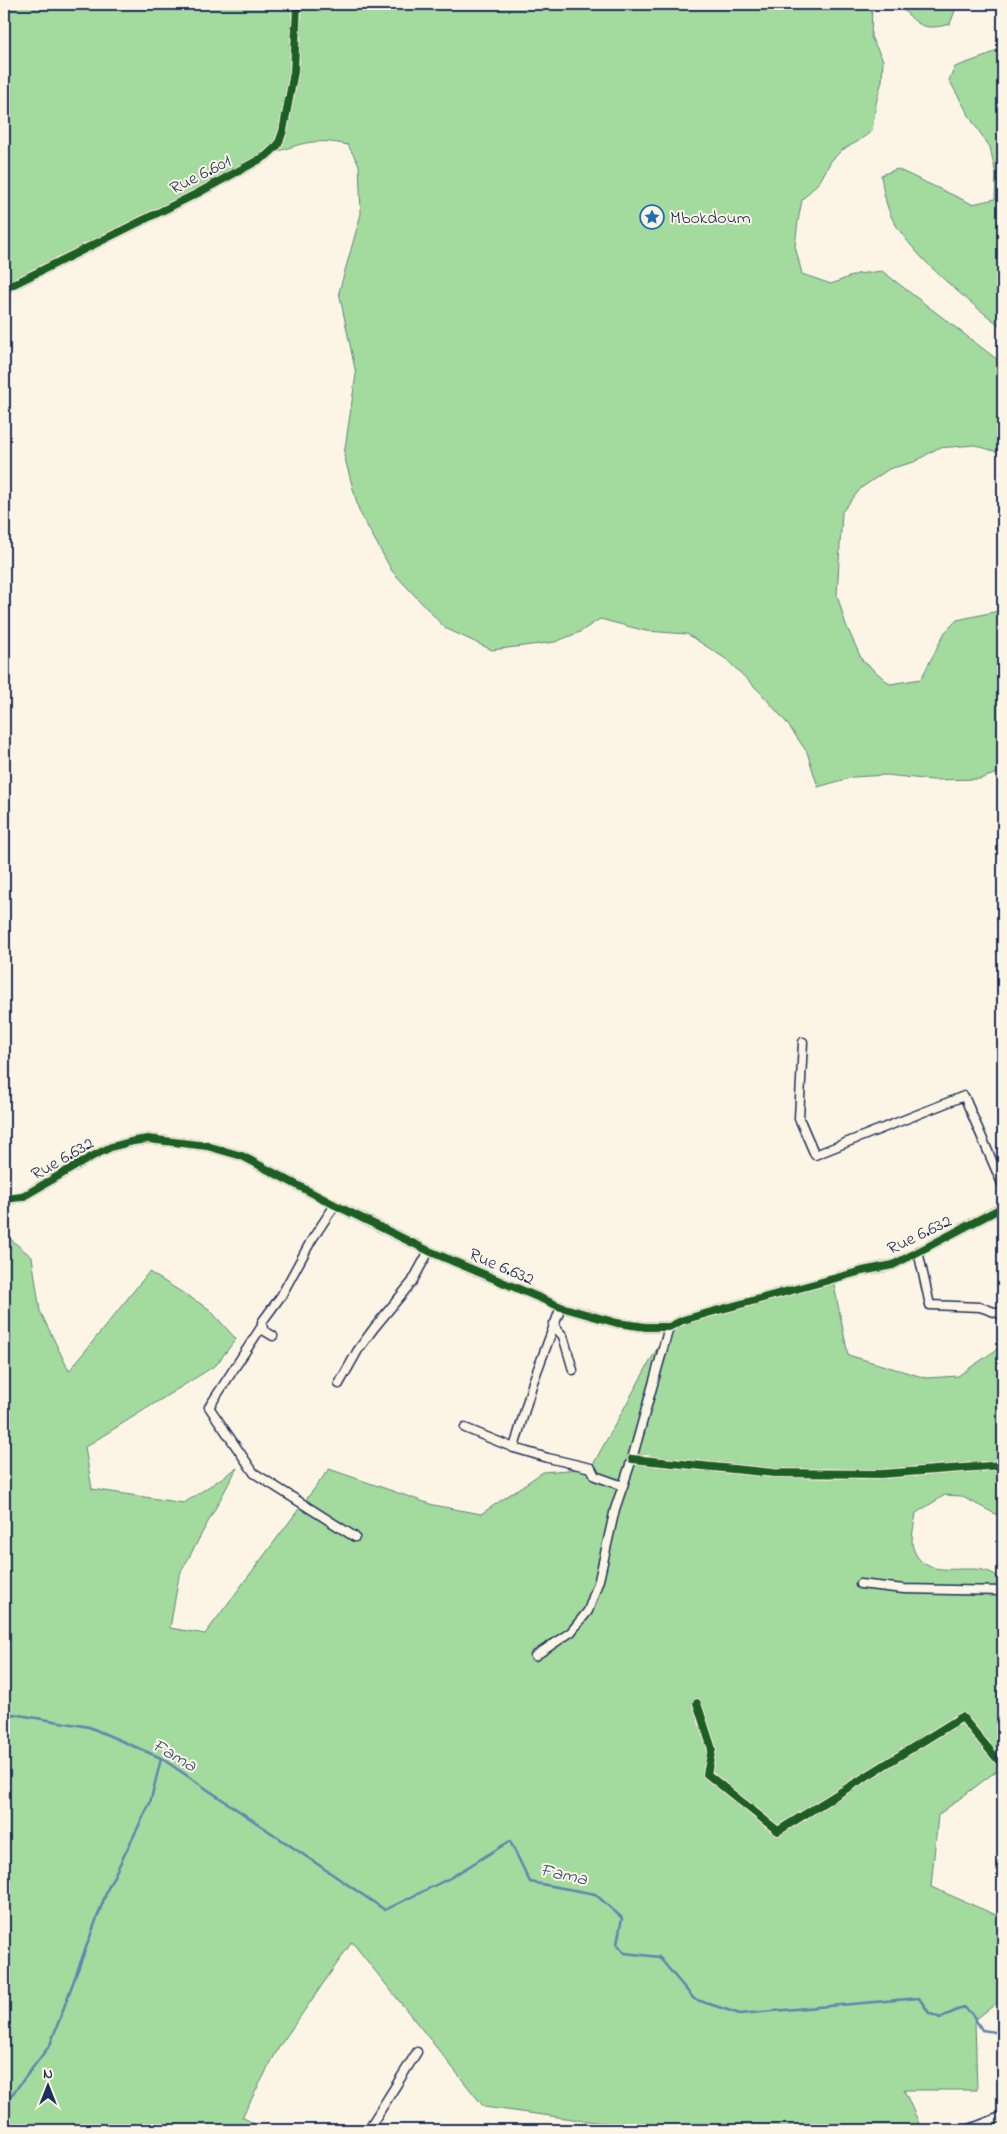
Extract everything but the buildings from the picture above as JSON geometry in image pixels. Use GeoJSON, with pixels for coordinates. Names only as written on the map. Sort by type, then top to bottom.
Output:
{"type":"FeatureCollection","features":[{"type":"Feature","properties":{"kind":"street","name":"Rue 6.601"},"geometry":{"type":"LineString","coordinates":[[4,289],[190,197],[272,151],[278,145],[283,131],[294,72],[297,4]]}},
{"type":"Feature","properties":{"kind":"street"},"geometry":{"type":"LineString","coordinates":[[803,1042],[799,1118],[815,1156],[964,1096],[1003,1186]]}},
{"type":"Feature","properties":{"kind":"street","name":"Rue 6.632"},"geometry":{"type":"LineString","coordinates":[[4,1199],[27,1195],[111,1148],[134,1140],[148,1139],[207,1146],[230,1151],[265,1166],[335,1205],[429,1251],[561,1308],[630,1326],[670,1327],[699,1316],[862,1271],[893,1265],[1003,1207]]}},
{"type":"Feature","properties":{"kind":"street"},"geometry":{"type":"LineString","coordinates":[[335,1205],[281,1296],[265,1316],[262,1326],[209,1407],[254,1473],[355,1537]]}},
{"type":"Feature","properties":{"kind":"street"},"geometry":{"type":"LineString","coordinates":[[340,1384],[358,1350],[412,1282],[429,1251]]}},
{"type":"Feature","properties":{"kind":"street"},"geometry":{"type":"LineString","coordinates":[[918,1251],[930,1304],[980,1307],[1003,1315]]}},
{"type":"Feature","properties":{"kind":"street"},"geometry":{"type":"LineString","coordinates":[[514,1448],[533,1382],[561,1308]]}},
{"type":"Feature","properties":{"kind":"street"},"geometry":{"type":"LineString","coordinates":[[554,1325],[563,1336],[574,1370]]}},
{"type":"Feature","properties":{"kind":"street"},"geometry":{"type":"LineString","coordinates":[[262,1326],[273,1336]]}},
{"type":"Feature","properties":{"kind":"street"},"geometry":{"type":"LineString","coordinates":[[535,1656],[570,1632],[588,1611],[599,1580],[615,1509],[632,1459],[670,1327]]}},
{"type":"Feature","properties":{"kind":"street"},"geometry":{"type":"LineString","coordinates":[[465,1428],[514,1448],[591,1468],[595,1476],[623,1486]]}},
{"type":"Feature","properties":{"kind":"street"},"geometry":{"type":"LineString","coordinates":[[632,1459],[774,1473],[881,1474],[1003,1465]]}},
{"type":"Feature","properties":{"kind":"street"},"geometry":{"type":"LineString","coordinates":[[860,1584],[904,1589],[1003,1590]]}},
{"type":"Feature","properties":{"kind":"street"},"geometry":{"type":"LineString","coordinates":[[697,1703],[712,1749],[707,1774],[778,1831],[962,1717],[1003,1766]]}},
{"type":"Feature","properties":{"kind":"street"},"geometry":{"type":"LineString","coordinates":[[368,2130],[417,2052]]}},
{"type":"Feature","properties":{"kind":"street"},"geometry":{"type":"LineString","coordinates":[[967,2130],[1003,2116]]}},
{"type":"Feature","properties":{"kind":"green space"},"geometry":{"type":"Polygon","coordinates":[[[4,4],[878,4],[872,7],[871,37],[883,60],[882,81],[876,103],[872,131],[842,150],[831,161],[820,181],[802,200],[795,246],[802,274],[831,284],[857,274],[882,271],[1003,364],[1003,454],[975,445],[938,448],[914,462],[889,469],[861,488],[842,512],[837,595],[846,625],[862,660],[890,684],[921,679],[945,632],[957,620],[1003,610],[1003,771],[980,779],[932,780],[887,775],[853,777],[818,787],[807,752],[786,722],[761,693],[726,659],[687,634],[646,631],[600,619],[580,632],[555,642],[492,650],[445,628],[392,571],[359,511],[344,455],[356,374],[339,292],[361,214],[359,165],[348,145],[325,142],[306,143],[266,156],[4,289],[4,4]]]}},
{"type":"Feature","properties":{"kind":"green space"},"geometry":{"type":"Polygon","coordinates":[[[898,4],[954,4],[956,8],[950,24],[932,27],[915,21],[898,4]]]}},
{"type":"Feature","properties":{"kind":"green space"},"geometry":{"type":"Polygon","coordinates":[[[1003,46],[1003,328],[943,278],[903,235],[888,210],[881,175],[897,169],[972,204],[995,199],[996,175],[990,147],[974,124],[949,80],[955,67],[986,56],[1003,46]]]}},
{"type":"Feature","properties":{"kind":"green space"},"geometry":{"type":"Polygon","coordinates":[[[4,1234],[32,1257],[40,1311],[69,1371],[149,1272],[209,1309],[236,1339],[216,1365],[85,1447],[92,1489],[184,1503],[237,1468],[179,1576],[170,1628],[205,1634],[329,1469],[433,1505],[481,1514],[543,1472],[591,1468],[669,1327],[833,1280],[848,1355],[926,1378],[958,1376],[1003,1347],[1003,1518],[961,1496],[945,1495],[916,1513],[912,1540],[913,1548],[920,1560],[930,1567],[982,1570],[994,1574],[1003,1583],[1003,1766],[938,1815],[931,1887],[1003,1918],[1003,1998],[975,2020],[977,2090],[904,2090],[922,2130],[654,2130],[484,2107],[352,1942],[279,2047],[242,2117],[266,2130],[4,2130],[4,1234]]]}},
{"type":"Feature","properties":{"kind":"waterway","name":"Fama"},"geometry":{"type":"LineString","coordinates":[[4,1715],[13,1714],[89,1727],[161,1758],[385,1910],[450,1878],[510,1841],[530,1882],[595,1894],[622,1918],[617,1944],[625,1953],[659,1957],[694,1999],[740,2014],[919,1998],[929,2013],[940,2018],[964,2007],[972,2014],[982,2030],[995,2032],[1003,2029]]}},
{"type":"Feature","properties":{"kind":"waterway"},"geometry":{"type":"LineString","coordinates":[[4,2105],[50,2045],[108,1888],[150,1803],[161,1759]]}},
{"type":"Feature","properties":{"kind":"cycle path"},"geometry":{"type":"LineString","coordinates":[[4,289],[198,193],[266,156],[278,145],[283,131],[294,72],[297,4]]}},
{"type":"Feature","properties":{"kind":"cycle path"},"geometry":{"type":"LineString","coordinates":[[4,1199],[22,1197],[111,1147],[148,1139],[207,1146],[242,1156],[335,1205],[429,1251],[561,1307],[617,1323],[646,1327],[669,1327],[683,1320],[715,1311],[862,1271],[893,1265],[1003,1207]]}},
{"type":"Feature","properties":{"kind":"cycle path"},"geometry":{"type":"LineString","coordinates":[[632,1459],[774,1473],[881,1474],[1003,1465]]}},
{"type":"Feature","properties":{"kind":"cycle path"},"geometry":{"type":"LineString","coordinates":[[697,1703],[712,1749],[707,1774],[778,1831],[962,1717],[1003,1766]]}},
{"type":"Feature","properties":{"kind":"place","name":"Mbokdoum"},"geometry":{"type":"Point","coordinates":[652,217]}}]}
